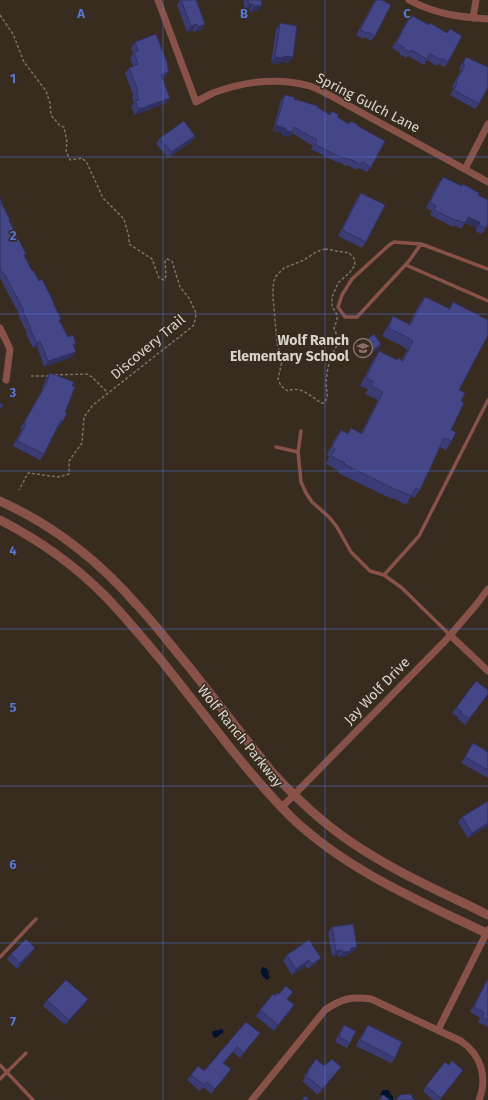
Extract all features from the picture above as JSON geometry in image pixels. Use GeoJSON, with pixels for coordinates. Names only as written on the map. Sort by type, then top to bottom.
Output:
{"type":"FeatureCollection","features":[{"type":"Feature","properties":{"kind":"street","name":"Spring Gulch Lane"},"geometry":{"type":"LineString","coordinates":[[158,0],[196,102],[212,94],[240,85],[260,82],[287,82],[311,87],[333,97],[488,182]]}},
{"type":"Feature","properties":{"kind":"street"},"geometry":{"type":"LineString","coordinates":[[408,0],[438,12],[488,19]]}},
{"type":"Feature","properties":{"kind":"street"},"geometry":{"type":"LineString","coordinates":[[473,18],[476,0]]}},
{"type":"Feature","properties":{"kind":"street"},"geometry":{"type":"LineString","coordinates":[[465,169],[488,124]]}},
{"type":"Feature","properties":{"kind":"street"},"geometry":{"type":"LineString","coordinates":[[0,328],[10,349],[6,380]]}},
{"type":"Feature","properties":{"kind":"street","name":"Wolf Ranch Parkway"},"geometry":{"type":"LineString","coordinates":[[0,501],[27,514],[69,541],[116,582],[147,616],[271,771],[309,809],[328,825],[370,854],[488,915]]}},
{"type":"Feature","properties":{"kind":"street","name":"Wolf Ranch Parkway"},"geometry":{"type":"LineString","coordinates":[[0,520],[49,549],[77,570],[102,593],[139,633],[250,772],[294,820],[321,842],[363,871],[390,886],[487,933]]}},
{"type":"Feature","properties":{"kind":"street","name":"Jay Wolf Drive"},"geometry":{"type":"LineString","coordinates":[[282,808],[450,635],[488,589]]}},
{"type":"Feature","properties":{"kind":"street"},"geometry":{"type":"LineString","coordinates":[[450,635],[488,671]]}},
{"type":"Feature","properties":{"kind":"street"},"geometry":{"type":"LineString","coordinates":[[438,1030],[487,933]]}},
{"type":"Feature","properties":{"kind":"street"},"geometry":{"type":"LineString","coordinates":[[252,1100],[325,1010],[344,999],[360,997],[371,999],[461,1041],[470,1047],[476,1055],[484,1075],[484,1085],[479,1100]]}},
{"type":"Feature","properties":{"kind":"lane"},"geometry":{"type":"LineString","coordinates":[[421,244],[406,265],[357,317],[345,317],[338,307],[342,295],[352,279],[394,242],[421,244],[488,269]]}},
{"type":"Feature","properties":{"kind":"lane"},"geometry":{"type":"LineString","coordinates":[[406,265],[488,302]]}},
{"type":"Feature","properties":{"kind":"lane"},"geometry":{"type":"LineString","coordinates":[[384,575],[419,536],[488,400]]}},
{"type":"Feature","properties":{"kind":"lane"},"geometry":{"type":"LineString","coordinates":[[301,431],[298,452],[301,482],[312,502],[329,517],[337,527],[351,552],[370,571],[384,575],[402,588],[450,635]]}},
{"type":"Feature","properties":{"kind":"lane"},"geometry":{"type":"LineString","coordinates":[[276,447],[298,452]]}},
{"type":"Feature","properties":{"kind":"lane"},"geometry":{"type":"LineString","coordinates":[[0,957],[36,919]]}},
{"type":"Feature","properties":{"kind":"lane"},"geometry":{"type":"LineString","coordinates":[[0,1079],[26,1053]]}},
{"type":"Feature","properties":{"kind":"lane"},"geometry":{"type":"LineString","coordinates":[[0,1065],[32,1100]]}},
{"type":"Feature","properties":{"kind":"path","name":"Discovery Trail"},"geometry":{"type":"LineString","coordinates":[[0,15],[13,34],[24,62],[46,91],[50,103],[51,116],[60,126],[64,127],[67,142],[66,151],[70,160],[82,158],[87,163],[103,198],[124,219],[129,236],[129,244],[152,259],[159,278],[164,280],[166,276],[165,262],[167,259],[172,261],[180,286],[189,298],[196,313],[196,320],[193,326],[93,405],[84,417],[82,444],[69,460],[69,474],[58,477],[28,473],[19,490]]}},
{"type":"Feature","properties":{"kind":"path"},"geometry":{"type":"LineString","coordinates":[[325,249],[352,255],[355,265],[338,283],[332,297],[332,306],[337,315],[337,320],[335,322],[334,328],[338,338],[338,343],[330,358],[326,388],[328,395],[324,403],[321,403],[306,392],[291,389],[288,391],[284,389],[278,379],[282,361],[277,343],[273,287],[276,276],[284,268],[325,249]]}},
{"type":"Feature","properties":{"kind":"path"},"geometry":{"type":"LineString","coordinates":[[31,376],[87,374],[108,393]]}},
{"type":"Feature","properties":{"kind":"water"},"geometry":{"type":"Polygon","coordinates":[[[263,967],[269,972],[268,975],[270,976],[268,980],[261,974],[261,969],[263,967]]]}},
{"type":"Feature","properties":{"kind":"water"},"geometry":{"type":"Polygon","coordinates":[[[221,1029],[224,1032],[215,1038],[212,1032],[221,1029]]]}},
{"type":"Feature","properties":{"kind":"water"},"geometry":{"type":"Polygon","coordinates":[[[383,1090],[388,1090],[390,1092],[393,1096],[393,1100],[386,1100],[380,1094],[383,1090]]]}},
{"type":"Feature","properties":{"kind":"building"},"geometry":{"type":"Polygon","coordinates":[[[181,0],[196,0],[205,24],[198,27],[197,24],[191,26],[181,0]]]}},
{"type":"Feature","properties":{"kind":"building"},"geometry":{"type":"Polygon","coordinates":[[[248,0],[261,0],[262,5],[254,6],[253,4],[249,4],[248,0]]]}},
{"type":"Feature","properties":{"kind":"building"},"geometry":{"type":"Polygon","coordinates":[[[376,0],[382,0],[391,5],[375,36],[360,30],[376,0]]]}},
{"type":"Feature","properties":{"kind":"building"},"geometry":{"type":"Polygon","coordinates":[[[411,15],[429,25],[430,23],[447,33],[450,29],[462,36],[448,62],[442,58],[441,60],[430,54],[427,59],[411,50],[410,52],[403,49],[404,47],[396,43],[411,15]]]}},
{"type":"Feature","properties":{"kind":"building"},"geometry":{"type":"Polygon","coordinates":[[[280,23],[297,26],[293,57],[275,57],[280,23]]]}},
{"type":"Feature","properties":{"kind":"building"},"geometry":{"type":"Polygon","coordinates":[[[156,34],[168,65],[169,72],[161,75],[170,98],[139,109],[135,101],[139,100],[136,92],[138,91],[129,68],[138,64],[134,52],[138,51],[135,42],[156,34]]]}},
{"type":"Feature","properties":{"kind":"building"},"geometry":{"type":"Polygon","coordinates":[[[466,57],[488,67],[488,87],[479,104],[454,90],[457,83],[456,82],[465,65],[463,64],[466,57]]]}},
{"type":"Feature","properties":{"kind":"building"},"geometry":{"type":"Polygon","coordinates":[[[285,95],[318,106],[317,107],[330,115],[332,111],[339,115],[337,117],[349,124],[351,121],[385,141],[371,167],[362,162],[361,165],[350,159],[342,158],[315,144],[317,140],[294,127],[292,132],[285,130],[286,128],[276,125],[285,95]]]}},
{"type":"Feature","properties":{"kind":"building"},"geometry":{"type":"Polygon","coordinates":[[[184,121],[195,136],[171,152],[160,138],[184,121]]]}},
{"type":"Feature","properties":{"kind":"building"},"geometry":{"type":"Polygon","coordinates":[[[443,177],[462,186],[463,184],[488,200],[488,224],[486,228],[479,225],[480,222],[468,217],[465,223],[457,221],[434,210],[436,206],[430,202],[443,177]]]}},
{"type":"Feature","properties":{"kind":"building"},"geometry":{"type":"Polygon","coordinates":[[[361,193],[385,205],[366,242],[342,230],[361,193]]]}},
{"type":"Feature","properties":{"kind":"building"},"geometry":{"type":"Polygon","coordinates":[[[0,198],[26,254],[24,255],[32,271],[33,270],[39,281],[42,279],[61,319],[59,320],[68,337],[73,335],[76,344],[73,344],[76,352],[48,361],[40,341],[37,343],[23,312],[24,311],[4,273],[2,273],[0,269],[0,198]]]}},
{"type":"Feature","properties":{"kind":"building"},"geometry":{"type":"Polygon","coordinates":[[[425,297],[450,309],[453,302],[488,320],[488,335],[459,390],[465,393],[461,401],[464,403],[451,430],[456,432],[452,441],[444,438],[420,490],[416,488],[411,496],[344,464],[345,463],[331,456],[335,449],[332,447],[341,430],[348,434],[351,428],[362,434],[383,392],[371,386],[373,381],[366,378],[379,351],[397,360],[398,358],[403,361],[413,341],[388,328],[393,316],[410,325],[425,297]]]}},
{"type":"Feature","properties":{"kind":"building"},"geometry":{"type":"Polygon","coordinates":[[[374,334],[381,344],[372,351],[365,341],[374,334]]]}},
{"type":"Feature","properties":{"kind":"building"},"geometry":{"type":"Polygon","coordinates":[[[50,373],[74,382],[72,386],[75,387],[65,412],[67,414],[63,421],[61,420],[44,454],[17,441],[26,424],[24,423],[45,386],[50,373]]]}},
{"type":"Feature","properties":{"kind":"building"},"geometry":{"type":"Polygon","coordinates":[[[476,681],[488,690],[488,694],[469,719],[456,708],[476,681]]]}},
{"type":"Feature","properties":{"kind":"building"},"geometry":{"type":"Polygon","coordinates":[[[473,743],[488,752],[488,770],[465,757],[473,743]]]}},
{"type":"Feature","properties":{"kind":"building"},"geometry":{"type":"Polygon","coordinates":[[[488,801],[488,823],[472,833],[462,817],[488,801]]]}},
{"type":"Feature","properties":{"kind":"building"},"geometry":{"type":"Polygon","coordinates":[[[353,924],[357,947],[351,948],[351,951],[336,951],[332,927],[353,924]]]}},
{"type":"Feature","properties":{"kind":"building"},"geometry":{"type":"Polygon","coordinates":[[[26,939],[35,948],[20,963],[11,954],[26,939]]]}},
{"type":"Feature","properties":{"kind":"building"},"geometry":{"type":"Polygon","coordinates":[[[309,940],[321,958],[312,964],[309,960],[296,969],[287,955],[309,940]]]}},
{"type":"Feature","properties":{"kind":"building"},"geometry":{"type":"Polygon","coordinates":[[[66,980],[88,999],[69,1020],[47,1000],[66,980]]]}},
{"type":"Feature","properties":{"kind":"building"},"geometry":{"type":"Polygon","coordinates":[[[487,980],[488,1020],[482,1017],[484,1012],[474,1007],[487,980]]]}},
{"type":"Feature","properties":{"kind":"building"},"geometry":{"type":"Polygon","coordinates":[[[286,986],[293,992],[287,999],[294,1005],[278,1025],[260,1010],[273,994],[275,996],[277,993],[279,994],[286,986]]]}},
{"type":"Feature","properties":{"kind":"building"},"geometry":{"type":"Polygon","coordinates":[[[246,1022],[260,1033],[244,1053],[237,1047],[223,1063],[231,1069],[215,1089],[207,1082],[204,1085],[191,1075],[198,1066],[204,1071],[246,1022]]]}},
{"type":"Feature","properties":{"kind":"building"},"geometry":{"type":"Polygon","coordinates":[[[344,1025],[356,1031],[350,1043],[339,1037],[344,1025]]]}},
{"type":"Feature","properties":{"kind":"building"},"geometry":{"type":"Polygon","coordinates":[[[368,1025],[402,1042],[395,1058],[360,1040],[368,1025]]]}},
{"type":"Feature","properties":{"kind":"building"},"geometry":{"type":"Polygon","coordinates":[[[316,1059],[324,1066],[332,1059],[341,1067],[322,1089],[306,1076],[309,1071],[308,1070],[316,1059]]]}},
{"type":"Feature","properties":{"kind":"building"},"geometry":{"type":"Polygon","coordinates":[[[452,1061],[463,1070],[441,1098],[426,1086],[445,1062],[449,1065],[452,1061]]]}},
{"type":"Feature","properties":{"kind":"building"},"geometry":{"type":"Polygon","coordinates":[[[411,1094],[415,1100],[396,1100],[400,1095],[411,1094]]]}},
{"type":"Feature","properties":{"kind":"building"},"geometry":{"type":"Polygon","coordinates":[[[383,1095],[390,1100],[379,1100],[383,1095]]]}},
{"type":"Feature","properties":{"kind":"building"},"geometry":{"type":"Polygon","coordinates":[[[305,1096],[309,1100],[302,1100],[305,1096]]]}},
{"type":"Feature","properties":{"kind":"place","name":"Wolf Ranch Elementary School"},"geometry":{"type":"Point","coordinates":[363,348]}}]}
